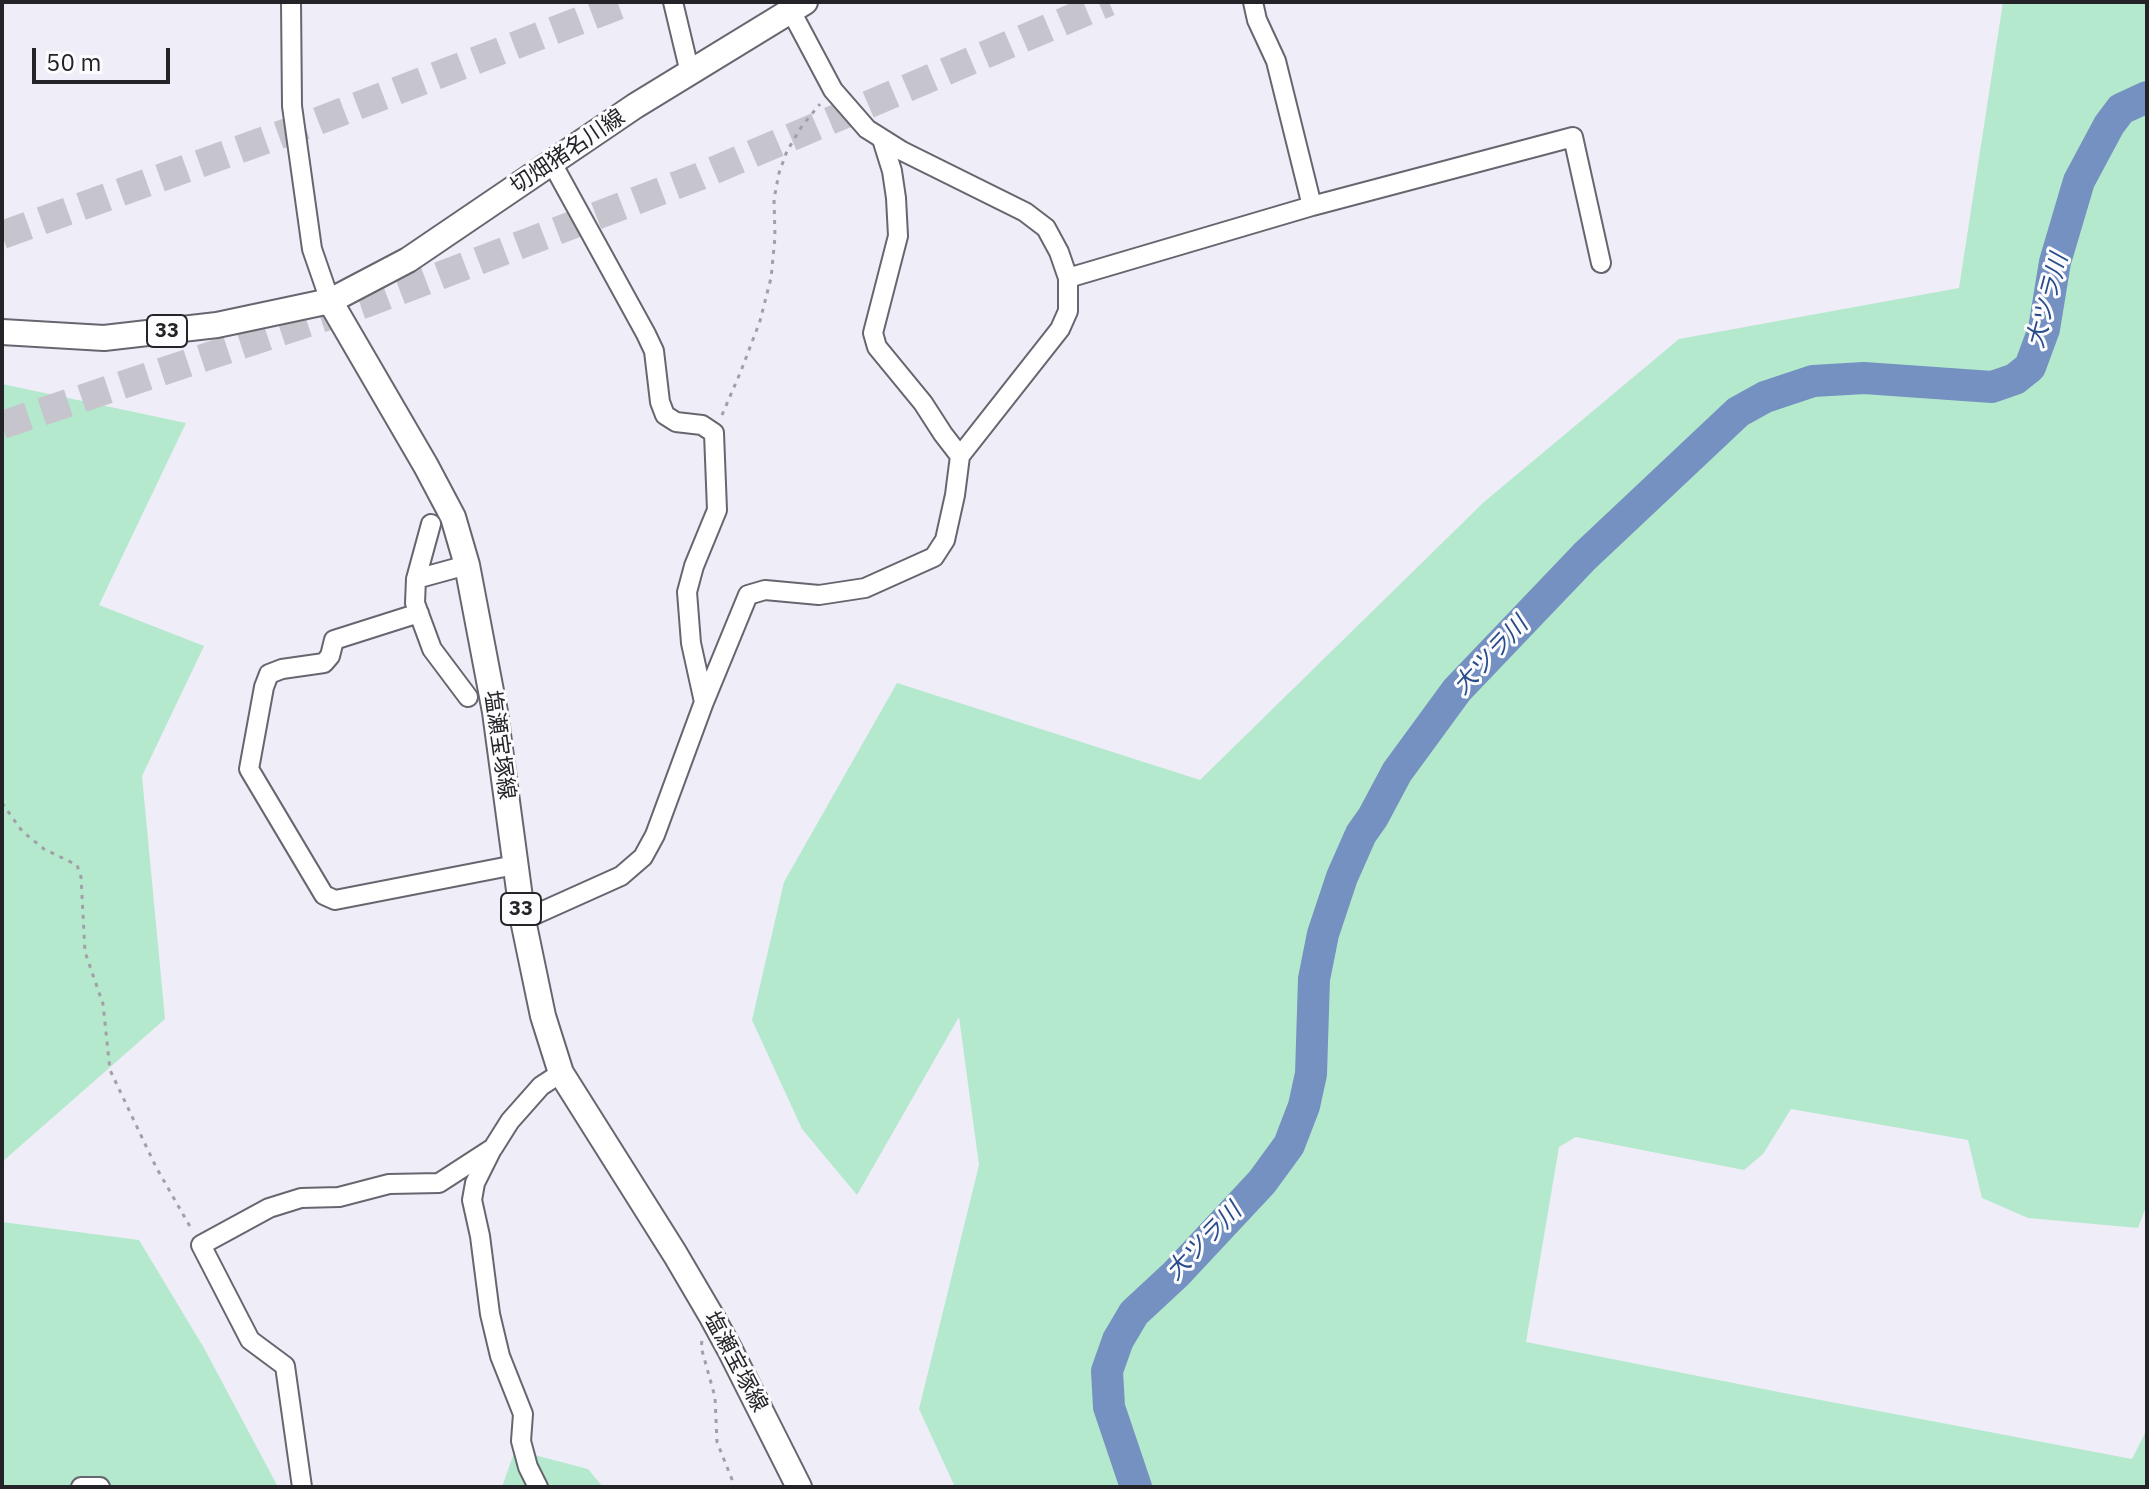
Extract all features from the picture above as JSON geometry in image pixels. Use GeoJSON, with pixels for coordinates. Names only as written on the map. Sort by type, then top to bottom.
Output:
{"type":"FeatureCollection","features":[{"type":"Feature","properties":{"kind":"main road","name":"切畑猪名川線"},"geometry":{"type":"LineString","coordinates":[[330,301],[408,260],[635,106],[798,6]]}},
{"type":"Feature","properties":{"kind":"main road","name":"33"},"geometry":{"type":"LineString","coordinates":[[2,332],[104,338],[217,325],[330,301]]}},
{"type":"Feature","properties":{"kind":"main road","name":"塩瀬宝塚線"},"geometry":{"type":"LineString","coordinates":[[330,301],[453,517],[467,565],[495,712],[523,920],[543,1016],[561,1073],[712,1317],[799,1487]]}},
{"type":"Feature","properties":{"kind":"street"},"geometry":{"type":"LineString","coordinates":[[291,2],[292,106],[312,249],[330,301]]}},
{"type":"Feature","properties":{"kind":"street"},"geometry":{"type":"LineString","coordinates":[[673,2],[690,73]]}},
{"type":"Feature","properties":{"kind":"street"},"geometry":{"type":"LineString","coordinates":[[1253,2],[1257,20],[1276,61],[1312,206]]}},
{"type":"Feature","properties":{"kind":"street"},"geometry":{"type":"LineString","coordinates":[[523,920],[621,876],[643,857],[655,835],[748,595],[765,590],[819,595],[865,588],[934,557],[945,540],[960,456],[1060,329],[1068,311],[1068,278],[1046,228],[1025,212],[902,151],[867,129],[833,90],[798,6]]}},
{"type":"Feature","properties":{"kind":"street"},"geometry":{"type":"LineString","coordinates":[[1068,278],[1312,206],[1573,137],[1601,263]]}},
{"type":"Feature","properties":{"kind":"street"},"geometry":{"type":"LineString","coordinates":[[882,139],[892,171],[898,236],[873,333],[877,347],[923,403],[960,456]]}},
{"type":"Feature","properties":{"kind":"street"},"geometry":{"type":"LineString","coordinates":[[552,163],[650,343],[665,415],[676,422],[702,425],[714,433],[717,510],[687,592],[691,643],[704,702]]}},
{"type":"Feature","properties":{"kind":"street"},"geometry":{"type":"LineString","coordinates":[[431,524],[416,579],[415,603],[432,649],[468,697]]}},
{"type":"Feature","properties":{"kind":"street"},"geometry":{"type":"LineString","coordinates":[[416,579],[467,565]]}},
{"type":"Feature","properties":{"kind":"street"},"geometry":{"type":"LineString","coordinates":[[419,613],[334,640],[330,656],[324,663],[269,674],[249,769],[324,895],[335,900],[515,865]]}},
{"type":"Feature","properties":{"kind":"street"},"geometry":{"type":"LineString","coordinates":[[538,1487],[528,1467],[521,1441],[523,1414],[500,1356],[490,1314],[472,1200],[475,1183],[510,1121],[541,1086],[561,1073]]}},
{"type":"Feature","properties":{"kind":"street"},"geometry":{"type":"LineString","coordinates":[[302,1487],[285,1366],[250,1340],[201,1245],[269,1208],[301,1198],[339,1197],[389,1184],[439,1183],[493,1148]]}},
{"type":"Feature","properties":{"kind":"street"},"geometry":{"type":"LineString","coordinates":[[81,1487],[100,1487]]}},
{"type":"Feature","properties":{"kind":"path"},"geometry":{"type":"LineString","coordinates":[[714,433],[751,346],[771,278],[775,237],[774,199],[779,173],[787,151],[802,126],[833,90]]}},
{"type":"Feature","properties":{"kind":"path"},"geometry":{"type":"LineString","coordinates":[[2,803],[22,831],[44,849],[77,865],[81,877],[85,952],[103,1004],[110,1070],[156,1167],[201,1245]]}},
{"type":"Feature","properties":{"kind":"path"},"geometry":{"type":"LineString","coordinates":[[712,1317],[701,1347],[715,1397],[717,1442],[735,1487]]}},
{"type":"Feature","properties":{"kind":"green space"},"geometry":{"type":"Polygon","coordinates":[[[2003,2],[2147,2],[2147,1204],[2138,1228],[2028,1218],[1982,1198],[1968,1140],[1791,1109],[1763,1154],[1744,1170],[1576,1137],[1559,1147],[1526,1342],[2132,1459],[2147,1429],[2147,1487],[955,1487],[919,1409],[979,1165],[959,1017],[857,1195],[802,1129],[752,1020],[784,882],[897,683],[1200,780],[1484,502],[1679,339],[1959,288],[2003,2]]]}},
{"type":"Feature","properties":{"kind":"green space"},"geometry":{"type":"Polygon","coordinates":[[[2,384],[186,423],[99,605],[204,646],[142,776],[165,1019],[2,1162],[2,384]]]}},
{"type":"Feature","properties":{"kind":"green space"},"geometry":{"type":"Polygon","coordinates":[[[2,1222],[139,1240],[204,1348],[278,1487],[2,1487],[2,1222]]]}},
{"type":"Feature","properties":{"kind":"green space"},"geometry":{"type":"Polygon","coordinates":[[[515,1450],[588,1469],[603,1487],[502,1487],[515,1450]]]}},
{"type":"Feature","properties":{"kind":"waterway","name":"大ツラ川"},"geometry":{"type":"LineString","coordinates":[[1136,1487],[1109,1407],[1107,1371],[1118,1340],[1134,1313],[1176,1274],[1262,1182],[1289,1145],[1304,1106],[1311,1074],[1314,979],[1323,934],[1342,877],[1361,834],[1397,772],[1457,690],[1585,556],[1738,412],[1765,397],[1813,381],[1864,378],[1992,387],[2015,379],[2030,367],[2044,329],[2055,262],[2079,181],[2121,109],[2147,97]]}},
{"type":"Feature","properties":{"kind":"tunnel"},"geometry":{"type":"LineString","coordinates":[[2,235],[318,121],[628,2]]}},
{"type":"Feature","properties":{"kind":"tunnel"},"geometry":{"type":"LineString","coordinates":[[2,425],[368,303],[698,177],[1109,2]]}}]}
